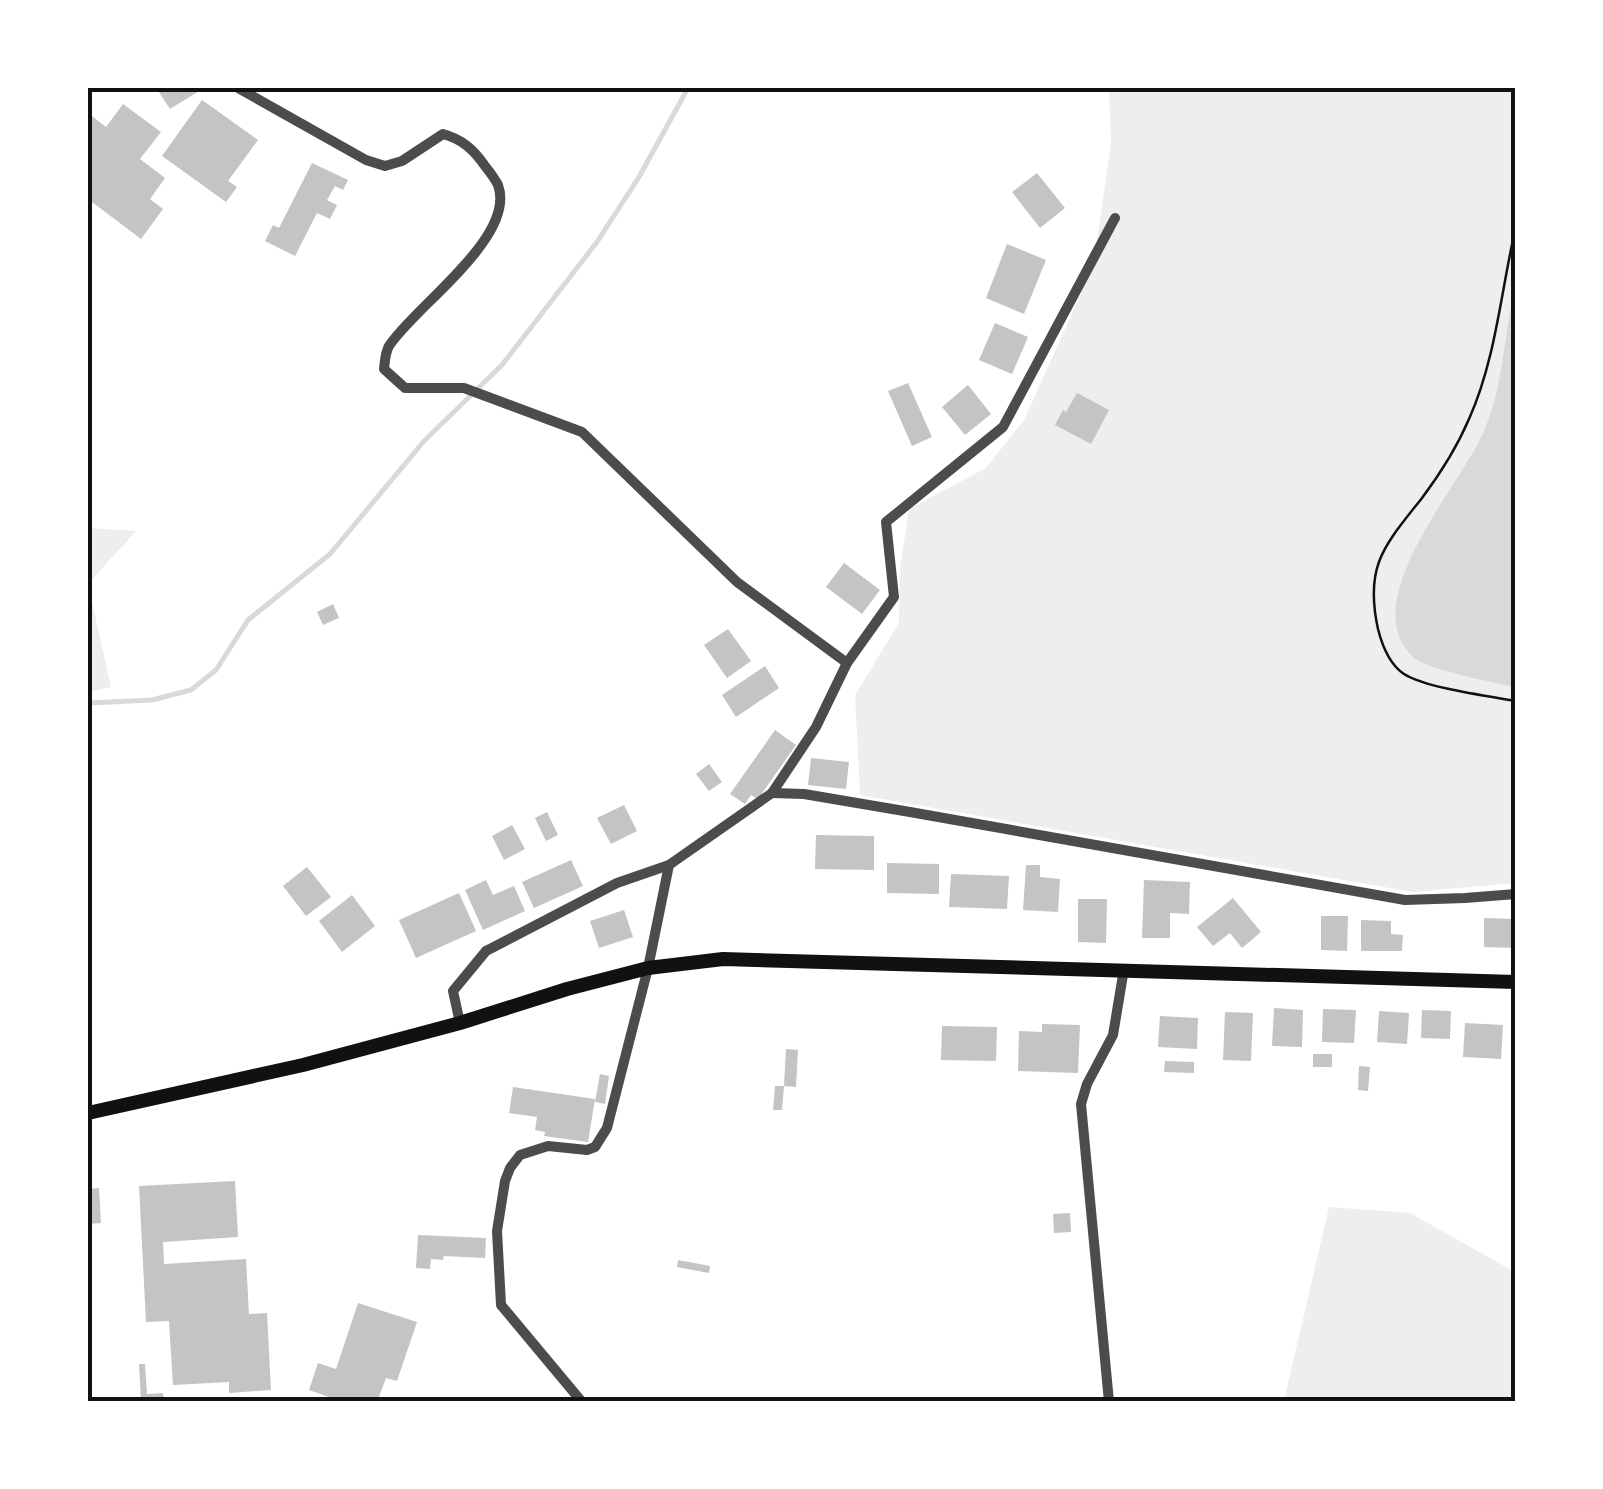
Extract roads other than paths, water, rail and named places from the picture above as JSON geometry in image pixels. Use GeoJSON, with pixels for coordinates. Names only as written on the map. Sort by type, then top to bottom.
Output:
{"type":"FeatureCollection","features":[{"type":"Feature","properties":{"kind":"main road"},"geometry":{"type":"LineString","coordinates":[[88,1114],[303,1065],[460,1024],[648,968],[723,959],[1516,982]]}},
{"type":"Feature","properties":{"kind":"street"},"geometry":{"type":"LineString","coordinates":[[238,88],[366,160],[385,166],[402,161],[443,134],[472,148],[499,187],[498,212],[475,256],[436,292],[387,349],[384,369],[405,388],[464,388],[582,432],[737,582],[847,663]]}},
{"type":"Feature","properties":{"kind":"street"},"geometry":{"type":"LineString","coordinates":[[460,1024],[453,991],[486,951],[617,883],[669,865],[772,793],[816,727],[847,663],[894,597],[886,522],[1003,427],[1115,218]]}},
{"type":"Feature","properties":{"kind":"street"},"geometry":{"type":"LineString","coordinates":[[772,793],[804,794],[1405,900],[1516,894]]}},
{"type":"Feature","properties":{"kind":"street"},"geometry":{"type":"LineString","coordinates":[[582,1402],[501,1305],[497,1231],[506,1181],[520,1155],[548,1146],[587,1150],[595,1147],[608,1128],[669,865]]}},
{"type":"Feature","properties":{"kind":"street"},"geometry":{"type":"LineString","coordinates":[[1109,1402],[1081,1104],[1086,1084],[1113,1035],[1124,970]]}},
{"type":"Feature","properties":{"kind":"waterway"},"geometry":{"type":"LineString","coordinates":[[88,703],[152,700],[191,690],[216,670],[248,620],[330,554],[424,441],[502,365],[597,242],[639,177],[688,88]]}}]}
